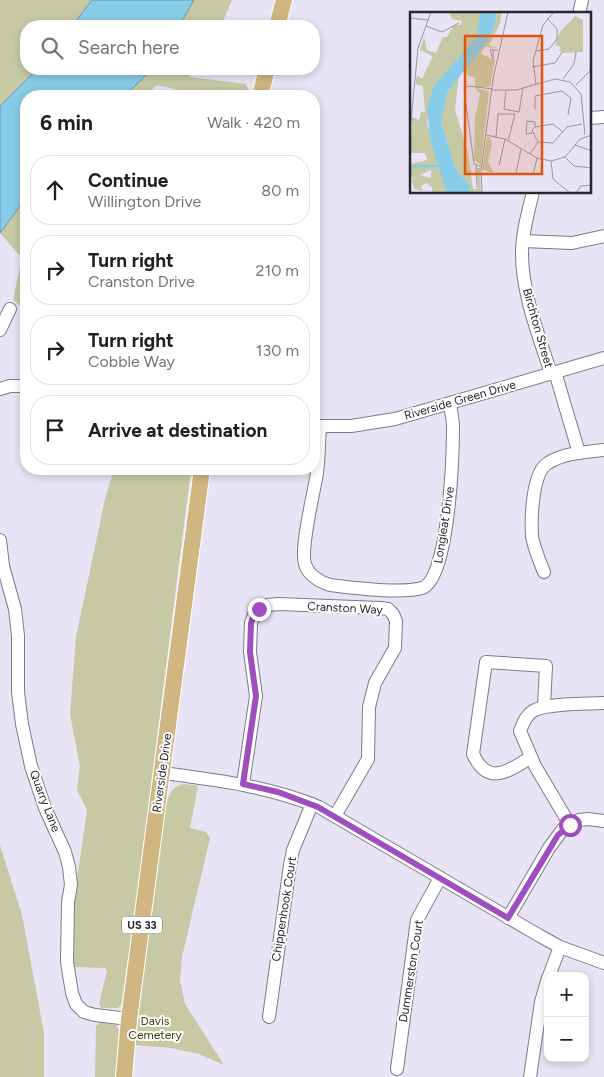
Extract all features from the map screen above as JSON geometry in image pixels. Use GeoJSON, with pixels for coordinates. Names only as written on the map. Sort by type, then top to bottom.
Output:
{"type":"FeatureCollection","features":[{"type":"Feature","properties":{"kind":"main road"},"geometry":{"type":"LineString","coordinates":[[279,20],[284,0]]}},
{"type":"Feature","properties":{"kind":"main road"},"geometry":{"type":"LineString","coordinates":[[262,90],[265,75]]}},
{"type":"Feature","properties":{"kind":"main road","name":"Riverside Drive"},"geometry":{"type":"LineString","coordinates":[[124,1077],[129,1019],[201,475]]}},
{"type":"Feature","properties":{"kind":"street","name":"Birchton Street"},"geometry":{"type":"LineString","coordinates":[[532,194],[526,217],[523,241],[523,272],[526,289],[579,453]]}},
{"type":"Feature","properties":{"kind":"street"},"geometry":{"type":"LineString","coordinates":[[523,241],[572,243],[604,236]]}},
{"type":"Feature","properties":{"kind":"street"},"geometry":{"type":"LineString","coordinates":[[0,330],[10,309]]}},
{"type":"Feature","properties":{"kind":"street","name":"Riverside Green Drive"},"geometry":{"type":"LineString","coordinates":[[320,426],[351,426],[395,420],[604,358]]}},
{"type":"Feature","properties":{"kind":"street"},"geometry":{"type":"LineString","coordinates":[[0,388],[20,386]]}},
{"type":"Feature","properties":{"kind":"street","name":"Longleat Drive"},"geometry":{"type":"LineString","coordinates":[[317,475],[304,551],[305,565],[312,576],[320,582],[330,585],[398,590],[423,588],[431,581],[436,572],[441,555],[449,502],[453,424],[450,404]]}},
{"type":"Feature","properties":{"kind":"street"},"geometry":{"type":"LineString","coordinates":[[544,572],[532,536],[536,484],[540,471],[549,462],[579,453],[604,450]]}},
{"type":"Feature","properties":{"kind":"street","name":"Quarry Lane"},"geometry":{"type":"LineString","coordinates":[[0,540],[3,566],[15,609],[18,636],[18,692],[22,724],[34,775],[65,852],[69,867],[71,885],[68,902],[68,962],[72,993],[76,1004],[84,1012],[129,1019]]}},
{"type":"Feature","properties":{"kind":"street","name":"Cranston Way"},"geometry":{"type":"LineString","coordinates":[[243,784],[256,696],[250,652],[251,623],[254,615],[259,609],[268,605],[278,604],[388,609],[394,614],[396,622],[395,648],[375,683],[369,707],[368,759],[335,816]]}},
{"type":"Feature","properties":{"kind":"street"},"geometry":{"type":"LineString","coordinates":[[531,757],[506,773],[494,773],[484,770],[477,763],[473,754],[486,662],[546,666],[544,707]]}},
{"type":"Feature","properties":{"kind":"street"},"geometry":{"type":"LineString","coordinates":[[570,825],[531,757],[520,731],[528,715],[544,707],[604,703]]}},
{"type":"Feature","properties":{"kind":"street"},"geometry":{"type":"LineString","coordinates":[[163,773],[243,784],[271,790],[312,804],[560,947],[604,963]]}},
{"type":"Feature","properties":{"kind":"street","name":"Chippenhook Court"},"geometry":{"type":"LineString","coordinates":[[269,1017],[290,864],[293,850],[312,804]]}},
{"type":"Feature","properties":{"kind":"street"},"geometry":{"type":"LineString","coordinates":[[508,918],[558,835],[579,820],[604,821]]}},
{"type":"Feature","properties":{"kind":"street","name":"Dummerston Court"},"geometry":{"type":"LineString","coordinates":[[397,1069],[417,920],[440,878]]}},
{"type":"Feature","properties":{"kind":"street"},"geometry":{"type":"LineString","coordinates":[[550,972],[560,947]]}},
{"type":"Feature","properties":{"kind":"street"},"geometry":{"type":"LineString","coordinates":[[530,1077],[544,991]]}},
{"type":"Feature","properties":{"kind":"green space"},"geometry":{"type":"Polygon","coordinates":[[[0,0],[92,0],[77,20],[20,20],[20,75],[31,75],[0,106],[0,0]]]}},
{"type":"Feature","properties":{"kind":"green space"},"geometry":{"type":"Polygon","coordinates":[[[194,0],[232,0],[224,20],[182,20],[194,0]]]}},
{"type":"Feature","properties":{"kind":"green space"},"geometry":{"type":"Polygon","coordinates":[[[146,75],[190,75],[190,77],[246,84],[249,90],[177,90],[155,86],[152,90],[131,90],[146,75]]]}},
{"type":"Feature","properties":{"kind":"green space"},"geometry":{"type":"Polygon","coordinates":[[[20,206],[20,256],[0,233],[20,206]]]}},
{"type":"Feature","properties":{"kind":"green space"},"geometry":{"type":"Polygon","coordinates":[[[20,267],[20,305],[13,300],[20,267]]]}},
{"type":"Feature","properties":{"kind":"green space"},"geometry":{"type":"Polygon","coordinates":[[[112,475],[190,475],[132,935],[121,1005],[118,1008],[101,1008],[99,1003],[107,971],[105,968],[74,967],[73,908],[87,810],[77,790],[80,766],[70,714],[76,637],[105,499],[112,475]]]}},
{"type":"Feature","properties":{"kind":"green space","name":"Davis Cemetery"},"geometry":{"type":"Polygon","coordinates":[[[185,784],[198,786],[190,828],[206,832],[210,838],[182,957],[180,980],[185,1004],[224,1065],[199,1054],[171,1048],[135,1045],[165,809],[173,789],[185,784]]]}},
{"type":"Feature","properties":{"kind":"green space"},"geometry":{"type":"Polygon","coordinates":[[[0,845],[22,915],[44,1033],[44,1077],[0,1077],[0,845]]]}},
{"type":"Feature","properties":{"kind":"green space"},"geometry":{"type":"Polygon","coordinates":[[[101,1022],[116,1025],[119,1031],[115,1077],[95,1077],[96,1026],[101,1022]]]}},
{"type":"Feature","properties":{"kind":"water"},"geometry":{"type":"Polygon","coordinates":[[[92,0],[194,0],[182,20],[77,20],[92,0]]]}},
{"type":"Feature","properties":{"kind":"water"},"geometry":{"type":"Polygon","coordinates":[[[31,75],[146,75],[131,90],[20,90],[20,206],[0,233],[0,106],[31,75]]]}},
{"type":"Feature","properties":{"kind":"route"},"geometry":{"type":"LineString","coordinates":[[259,609],[251,623],[250,652],[256,696],[243,784],[278,792],[318,807],[508,918],[549,848],[562,830],[570,825]]}}]}
